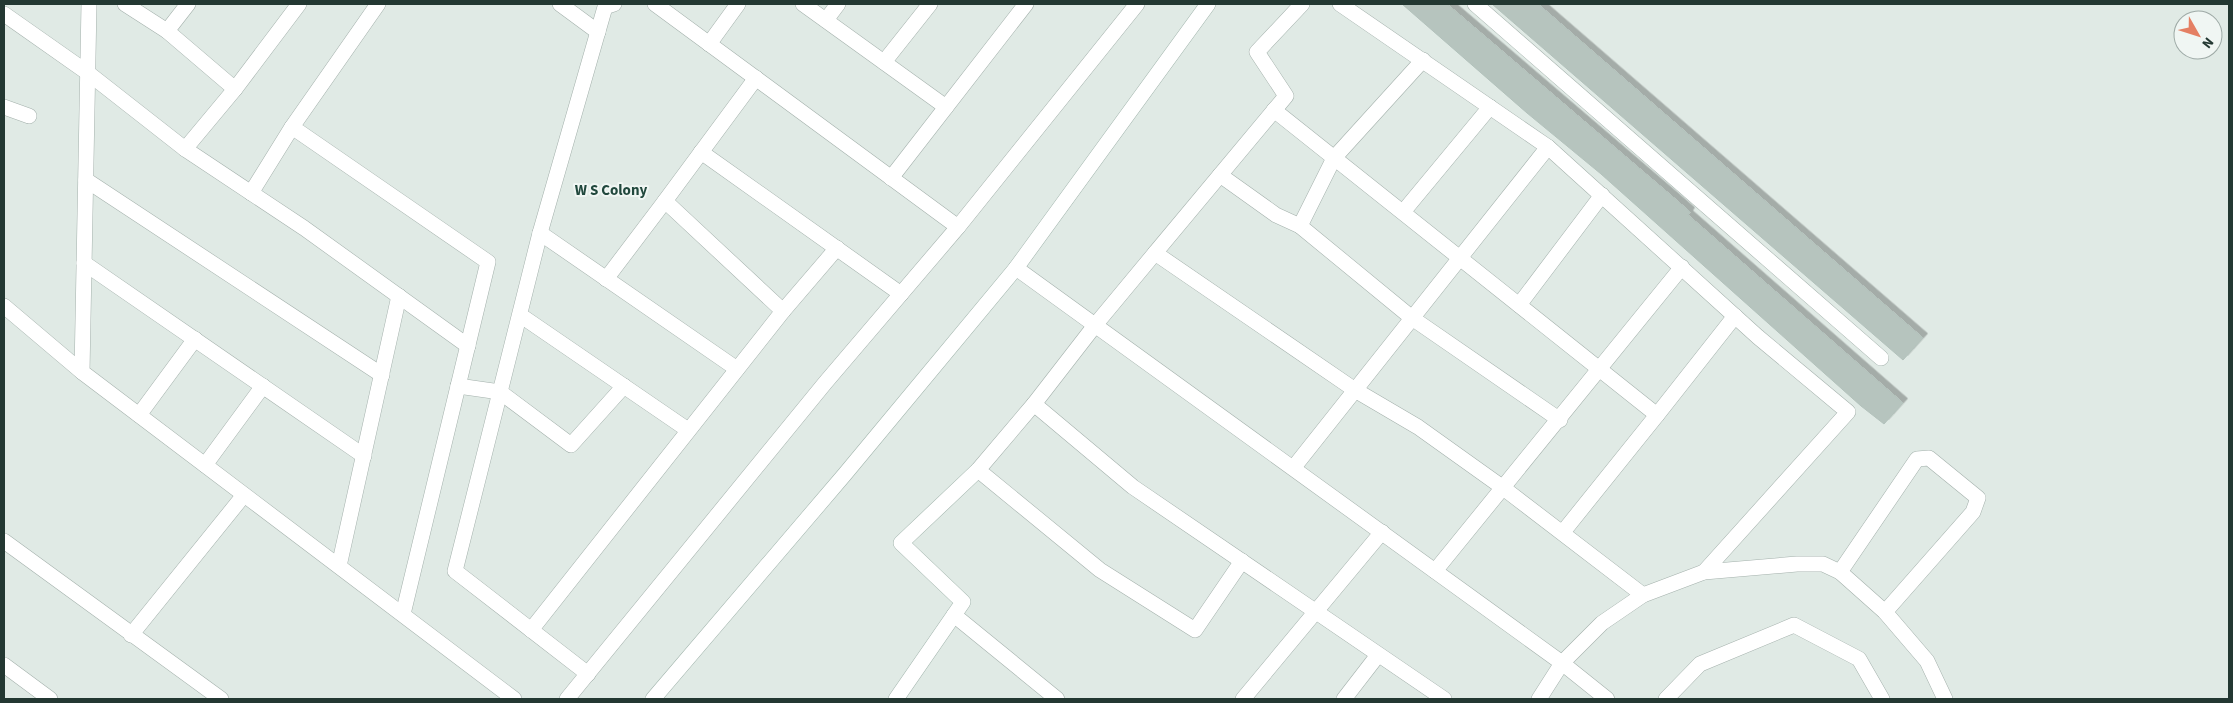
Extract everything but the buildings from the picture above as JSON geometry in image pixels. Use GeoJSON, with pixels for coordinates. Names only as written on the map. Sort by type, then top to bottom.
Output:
{"type":"FeatureCollection","features":[{"type":"Feature","properties":{"kind":"street"},"geometry":{"type":"LineString","coordinates":[[82,372],[89,4]]}},
{"type":"Feature","properties":{"kind":"street"},"geometry":{"type":"LineString","coordinates":[[124,4],[166,31],[235,89]]}},
{"type":"Feature","properties":{"kind":"street"},"geometry":{"type":"LineString","coordinates":[[166,31],[188,4]]}},
{"type":"Feature","properties":{"kind":"street"},"geometry":{"type":"LineString","coordinates":[[185,149],[235,89],[299,4]]}},
{"type":"Feature","properties":{"kind":"street"},"geometry":{"type":"LineString","coordinates":[[251,193],[292,127],[378,4]]}},
{"type":"Feature","properties":{"kind":"street"},"geometry":{"type":"LineString","coordinates":[[560,4],[598,32]]}},
{"type":"Feature","properties":{"kind":"street"},"geometry":{"type":"LineString","coordinates":[[655,4],[958,227]]}},
{"type":"Feature","properties":{"kind":"street"},"geometry":{"type":"LineString","coordinates":[[709,44],[738,4]]}},
{"type":"Feature","properties":{"kind":"street"},"geometry":{"type":"LineString","coordinates":[[803,4],[946,107]]}},
{"type":"Feature","properties":{"kind":"street"},"geometry":{"type":"LineString","coordinates":[[826,20],[838,4]]}},
{"type":"Feature","properties":{"kind":"street"},"geometry":{"type":"LineString","coordinates":[[884,62],[930,4]]}},
{"type":"Feature","properties":{"kind":"street"},"geometry":{"type":"LineString","coordinates":[[891,178],[1026,4]]}},
{"type":"Feature","properties":{"kind":"street"},"geometry":{"type":"LineString","coordinates":[[568,699],[826,383],[958,227],[1137,4]]}},
{"type":"Feature","properties":{"kind":"street"},"geometry":{"type":"LineString","coordinates":[[653,699],[845,474],[1016,268],[1208,4]]}},
{"type":"Feature","properties":{"kind":"street"},"geometry":{"type":"LineString","coordinates":[[896,699],[963,602],[901,543],[978,470],[1034,404],[1096,324],[1286,96],[1257,52],[1302,4]]}},
{"type":"Feature","properties":{"kind":"street"},"geometry":{"type":"LineString","coordinates":[[1340,4],[1548,147],[1735,316],[1848,412],[1704,572]]}},
{"type":"Feature","properties":{"kind":"street"},"geometry":{"type":"LineString","coordinates":[[1475,4],[1881,358]]}},
{"type":"Feature","properties":{"kind":"street"},"geometry":{"type":"LineString","coordinates":[[575,14],[609,5]]}},
{"type":"Feature","properties":{"kind":"street"},"geometry":{"type":"LineString","coordinates":[[588,674],[455,571],[540,233],[598,32],[609,5]]}},
{"type":"Feature","properties":{"kind":"street"},"geometry":{"type":"LineString","coordinates":[[4,14],[88,74],[185,149],[400,296],[468,346]]}},
{"type":"Feature","properties":{"kind":"street"},"geometry":{"type":"LineString","coordinates":[[1300,226],[1334,158],[1423,60]]}},
{"type":"Feature","properties":{"kind":"street"},"geometry":{"type":"LineString","coordinates":[[606,279],[756,78]]}},
{"type":"Feature","properties":{"kind":"street"},"geometry":{"type":"LineString","coordinates":[[4,107],[29,116]]}},
{"type":"Feature","properties":{"kind":"street"},"geometry":{"type":"LineString","coordinates":[[1403,212],[1490,107]]}},
{"type":"Feature","properties":{"kind":"street"},"geometry":{"type":"LineString","coordinates":[[1274,110],[1656,415]]}},
{"type":"Feature","properties":{"kind":"street"},"geometry":{"type":"LineString","coordinates":[[292,127],[488,262],[403,614]]}},
{"type":"Feature","properties":{"kind":"street"},"geometry":{"type":"LineString","coordinates":[[1294,467],[1548,147]]}},
{"type":"Feature","properties":{"kind":"street"},"geometry":{"type":"LineString","coordinates":[[701,152],[901,294]]}},
{"type":"Feature","properties":{"kind":"street"},"geometry":{"type":"LineString","coordinates":[[1220,175],[1276,215],[1300,226],[1412,318],[1560,420]]}},
{"type":"Feature","properties":{"kind":"street"},"geometry":{"type":"LineString","coordinates":[[86,180],[382,375]]}},
{"type":"Feature","properties":{"kind":"street"},"geometry":{"type":"LineString","coordinates":[[1519,305],[1602,195]]}},
{"type":"Feature","properties":{"kind":"street"},"geometry":{"type":"LineString","coordinates":[[665,201],[783,311]]}},
{"type":"Feature","properties":{"kind":"street"},"geometry":{"type":"LineString","coordinates":[[540,233],[737,369]]}},
{"type":"Feature","properties":{"kind":"street"},"geometry":{"type":"LineString","coordinates":[[531,630],[783,311],[837,248]]}},
{"type":"Feature","properties":{"kind":"street"},"geometry":{"type":"LineString","coordinates":[[1155,253],[1355,390],[1418,427],[1563,532],[1643,595]]}},
{"type":"Feature","properties":{"kind":"street"},"geometry":{"type":"LineString","coordinates":[[84,263],[364,456]]}},
{"type":"Feature","properties":{"kind":"street"},"geometry":{"type":"LineString","coordinates":[[1435,571],[1502,487],[1560,420],[1682,267]]}},
{"type":"Feature","properties":{"kind":"street"},"geometry":{"type":"LineString","coordinates":[[1016,268],[1294,467],[1562,663],[1607,699]]}},
{"type":"Feature","properties":{"kind":"street"},"geometry":{"type":"LineString","coordinates":[[339,566],[400,296]]}},
{"type":"Feature","properties":{"kind":"street"},"geometry":{"type":"LineString","coordinates":[[4,306],[82,372],[514,699]]}},
{"type":"Feature","properties":{"kind":"street"},"geometry":{"type":"LineString","coordinates":[[520,314],[688,430]]}},
{"type":"Feature","properties":{"kind":"street"},"geometry":{"type":"LineString","coordinates":[[1563,532],[1735,316]]}},
{"type":"Feature","properties":{"kind":"street"},"geometry":{"type":"LineString","coordinates":[[139,415],[195,339]]}},
{"type":"Feature","properties":{"kind":"street"},"geometry":{"type":"LineString","coordinates":[[204,465],[262,386]]}},
{"type":"Feature","properties":{"kind":"street"},"geometry":{"type":"LineString","coordinates":[[458,386],[500,392],[571,445],[624,386]]}},
{"type":"Feature","properties":{"kind":"street"},"geometry":{"type":"LineString","coordinates":[[1034,404],[1133,487],[1441,699]]}},
{"type":"Feature","properties":{"kind":"street"},"geometry":{"type":"LineString","coordinates":[[1840,572],[1917,459],[1930,458],[1978,498],[1973,512],[1885,612]]}},
{"type":"Feature","properties":{"kind":"street"},"geometry":{"type":"LineString","coordinates":[[978,470],[1100,570],[1195,630],[1242,561]]}},
{"type":"Feature","properties":{"kind":"street"},"geometry":{"type":"LineString","coordinates":[[131,635],[244,495]]}},
{"type":"Feature","properties":{"kind":"street"},"geometry":{"type":"LineString","coordinates":[[1242,699],[1382,532]]}},
{"type":"Feature","properties":{"kind":"street"},"geometry":{"type":"LineString","coordinates":[[4,541],[221,699]]}},
{"type":"Feature","properties":{"kind":"street"},"geometry":{"type":"LineString","coordinates":[[1539,699],[1562,663],[1602,623],[1643,595],[1704,572],[1798,564],[1823,564],[1840,572],[1885,612],[1926,661],[1945,699]]}},
{"type":"Feature","properties":{"kind":"street"},"geometry":{"type":"LineString","coordinates":[[954,615],[1057,699]]}},
{"type":"Feature","properties":{"kind":"street"},"geometry":{"type":"LineString","coordinates":[[1666,699],[1700,664],[1794,625],[1858,659],[1882,699]]}},
{"type":"Feature","properties":{"kind":"street"},"geometry":{"type":"LineString","coordinates":[[1344,699],[1378,655]]}},
{"type":"Feature","properties":{"kind":"street"},"geometry":{"type":"LineString","coordinates":[[4,664],[50,699]]}},
{"type":"Feature","properties":{"kind":"district","name":"W S Colony"},"geometry":{"type":"Point","coordinates":[611,190]}}]}
